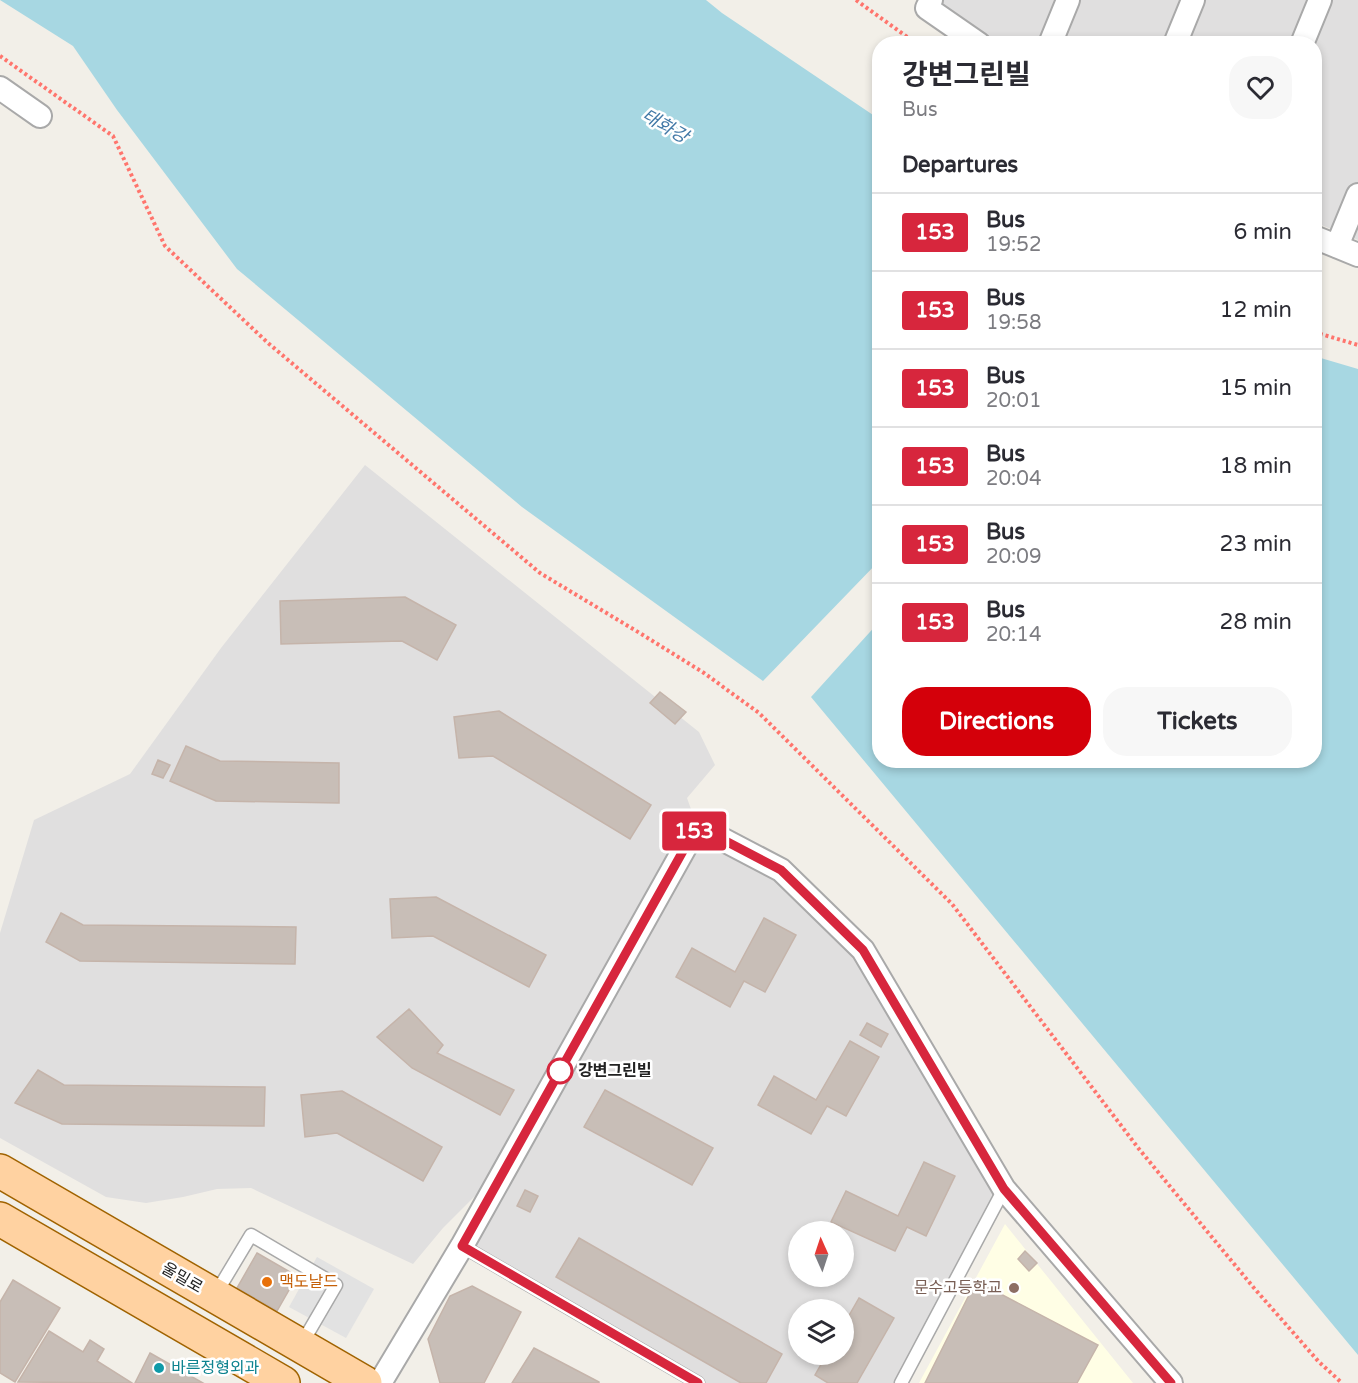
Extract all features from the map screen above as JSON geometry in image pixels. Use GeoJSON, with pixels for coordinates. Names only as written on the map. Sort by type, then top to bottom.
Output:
{"type":"FeatureCollection","features":[{"type":"Feature","properties":{"kind":"main road","name":"울밀로"},"geometry":{"type":"LineString","coordinates":[[0,1171],[365,1383]]}},
{"type":"Feature","properties":{"kind":"main road"},"geometry":{"type":"LineString","coordinates":[[0,1219],[245,1372],[283,1383]]}},
{"type":"Feature","properties":{"kind":"street"},"geometry":{"type":"LineString","coordinates":[[931,0],[927,8],[967,36]]}},
{"type":"Feature","properties":{"kind":"street"},"geometry":{"type":"LineString","coordinates":[[1053,36],[1068,0]]}},
{"type":"Feature","properties":{"kind":"street"},"geometry":{"type":"LineString","coordinates":[[1178,36],[1193,0]]}},
{"type":"Feature","properties":{"kind":"street"},"geometry":{"type":"LineString","coordinates":[[1305,36],[1320,0]]}},
{"type":"Feature","properties":{"kind":"street"},"geometry":{"type":"LineString","coordinates":[[0,88],[40,116]]}},
{"type":"Feature","properties":{"kind":"street"},"geometry":{"type":"LineString","coordinates":[[1337,246],[1358,195]]}},
{"type":"Feature","properties":{"kind":"street"},"geometry":{"type":"LineString","coordinates":[[1322,240],[1358,255]]}},
{"type":"Feature","properties":{"kind":"street"},"geometry":{"type":"LineString","coordinates":[[380,1383],[462,1246],[697,826],[781,870],[863,950],[1004,1189],[1171,1383]]}},
{"type":"Feature","properties":{"kind":"lane"},"geometry":{"type":"LineString","coordinates":[[901,1383],[1004,1189]]}},
{"type":"Feature","properties":{"kind":"lane"},"geometry":{"type":"LineString","coordinates":[[214,1297],[251,1235],[336,1285],[300,1346]]}},
{"type":"Feature","properties":{"kind":"lane"},"geometry":{"type":"LineString","coordinates":[[462,1246],[698,1383]]}},
{"type":"Feature","properties":{"kind":"path"},"geometry":{"type":"LineString","coordinates":[[856,0],[906,36]]}},
{"type":"Feature","properties":{"kind":"path"},"geometry":{"type":"LineString","coordinates":[[0,56],[114,136],[165,246],[268,343],[540,573],[704,673],[759,713],[936,887],[952,904],[1139,1149],[1318,1362],[1342,1383]]}},
{"type":"Feature","properties":{"kind":"path"},"geometry":{"type":"LineString","coordinates":[[1322,334],[1358,345]]}},
{"type":"Feature","properties":{"kind":"shaded area"},"geometry":{"type":"Polygon","coordinates":[[[941,0],[1358,0],[1358,240],[1322,225],[1322,36],[987,36],[940,2],[941,0]]]}},
{"type":"Feature","properties":{"kind":"shaded area"},"geometry":{"type":"Polygon","coordinates":[[[365,465],[699,732],[715,765],[687,798],[697,826],[781,870],[863,950],[1004,1189],[901,1383],[698,1383],[462,1246],[507,1164],[443,1228],[413,1264],[251,1188],[217,1189],[146,1203],[106,1197],[0,1138],[0,933],[34,820],[130,774],[221,648],[365,465]]]}},
{"type":"Feature","properties":{"kind":"shaded area","name":"문수고등학교"},"geometry":{"type":"Polygon","coordinates":[[[1005,1224],[1133,1383],[919,1383],[1005,1224]]]}},
{"type":"Feature","properties":{"kind":"shaded area"},"geometry":{"type":"Polygon","coordinates":[[[317,1257],[374,1289],[346,1338],[289,1307],[317,1257]]]}},
{"type":"Feature","properties":{"kind":"water","name":"태화강"},"geometry":{"type":"Polygon","coordinates":[[[0,0],[706,0],[872,114],[872,568],[763,681],[522,507],[237,269],[117,110],[73,46],[0,0]]]}},
{"type":"Feature","properties":{"kind":"water"},"geometry":{"type":"Polygon","coordinates":[[[1322,358],[1358,369],[1358,1355],[811,697],[872,630],[872,768],[1322,768],[1322,358]]]}},
{"type":"Feature","properties":{"kind":"building"},"geometry":{"type":"Polygon","coordinates":[[[405,597],[456,625],[437,660],[402,641],[281,644],[280,601],[405,597]]]}},
{"type":"Feature","properties":{"kind":"building"},"geometry":{"type":"Polygon","coordinates":[[[660,692],[686,712],[675,724],[650,703],[660,692]]]}},
{"type":"Feature","properties":{"kind":"building"},"geometry":{"type":"Polygon","coordinates":[[[499,711],[651,805],[630,839],[493,756],[459,758],[454,717],[499,711]]]}},
{"type":"Feature","properties":{"kind":"building"},"geometry":{"type":"Polygon","coordinates":[[[186,746],[220,761],[339,763],[339,803],[216,801],[170,781],[186,746]]]}},
{"type":"Feature","properties":{"kind":"building"},"geometry":{"type":"Polygon","coordinates":[[[158,760],[170,765],[163,778],[152,774],[158,760]]]}},
{"type":"Feature","properties":{"kind":"building"},"geometry":{"type":"Polygon","coordinates":[[[436,897],[546,955],[529,987],[433,936],[392,938],[390,899],[436,897]]]}},
{"type":"Feature","properties":{"kind":"building"},"geometry":{"type":"Polygon","coordinates":[[[61,913],[83,925],[296,927],[295,964],[80,961],[46,942],[61,913]]]}},
{"type":"Feature","properties":{"kind":"building"},"geometry":{"type":"Polygon","coordinates":[[[764,918],[796,935],[765,992],[744,981],[730,1007],[676,977],[692,948],[735,972],[764,918]]]}},
{"type":"Feature","properties":{"kind":"building"},"geometry":{"type":"Polygon","coordinates":[[[409,1009],[443,1045],[437,1053],[514,1090],[500,1115],[412,1068],[377,1037],[409,1009]]]}},
{"type":"Feature","properties":{"kind":"building"},"geometry":{"type":"Polygon","coordinates":[[[867,1023],[888,1034],[881,1047],[860,1035],[867,1023]]]}},
{"type":"Feature","properties":{"kind":"building"},"geometry":{"type":"Polygon","coordinates":[[[850,1041],[879,1057],[846,1116],[827,1106],[811,1134],[758,1105],[774,1076],[816,1100],[850,1041]]]}},
{"type":"Feature","properties":{"kind":"building"},"geometry":{"type":"Polygon","coordinates":[[[38,1070],[64,1085],[265,1087],[264,1126],[62,1124],[15,1103],[38,1070]]]}},
{"type":"Feature","properties":{"kind":"building"},"geometry":{"type":"Polygon","coordinates":[[[605,1090],[713,1148],[692,1185],[584,1127],[605,1090]]]}},
{"type":"Feature","properties":{"kind":"building"},"geometry":{"type":"Polygon","coordinates":[[[342,1091],[442,1147],[423,1181],[337,1133],[305,1137],[301,1095],[342,1091]]]}},
{"type":"Feature","properties":{"kind":"building"},"geometry":{"type":"Polygon","coordinates":[[[924,1162],[955,1176],[926,1236],[907,1227],[895,1251],[854,1232],[854,1221],[831,1221],[846,1191],[898,1216],[924,1162]]]}},
{"type":"Feature","properties":{"kind":"building"},"geometry":{"type":"Polygon","coordinates":[[[525,1190],[538,1196],[530,1212],[517,1206],[525,1190]]]}},
{"type":"Feature","properties":{"kind":"building"},"geometry":{"type":"Polygon","coordinates":[[[579,1238],[782,1354],[766,1383],[741,1383],[556,1277],[579,1238]]]}},
{"type":"Feature","properties":{"kind":"building"},"geometry":{"type":"Polygon","coordinates":[[[1025,1251],[1037,1263],[1029,1271],[1018,1259],[1025,1251]]]}},
{"type":"Feature","properties":{"kind":"building","name":"맥도날드"},"geometry":{"type":"Polygon","coordinates":[[[257,1253],[297,1276],[277,1311],[237,1288],[257,1253]]]}},
{"type":"Feature","properties":{"kind":"building"},"geometry":{"type":"Polygon","coordinates":[[[13,1280],[60,1308],[15,1382],[0,1373],[0,1302],[13,1280]]]}},
{"type":"Feature","properties":{"kind":"building","name":"문수고등학교"},"geometry":{"type":"Polygon","coordinates":[[[976,1281],[1098,1345],[1077,1383],[925,1383],[976,1281]]]}},
{"type":"Feature","properties":{"kind":"building"},"geometry":{"type":"Polygon","coordinates":[[[472,1286],[521,1312],[484,1383],[440,1383],[428,1339],[450,1296],[472,1286]]]}},
{"type":"Feature","properties":{"kind":"building"},"geometry":{"type":"Polygon","coordinates":[[[859,1298],[894,1318],[857,1383],[828,1383],[815,1375],[821,1365],[854,1365],[854,1307],[859,1298]]]}},
{"type":"Feature","properties":{"kind":"building"},"geometry":{"type":"Polygon","coordinates":[[[49,1331],[83,1352],[90,1340],[104,1349],[97,1361],[132,1383],[18,1382],[49,1331]]]}},
{"type":"Feature","properties":{"kind":"building"},"geometry":{"type":"Polygon","coordinates":[[[534,1348],[599,1382],[599,1383],[512,1383],[534,1348]]]}},
{"type":"Feature","properties":{"kind":"building","name":"바른정형외과"},"geometry":{"type":"Polygon","coordinates":[[[150,1353],[203,1383],[135,1383],[150,1353]]]}},
{"type":"Feature","properties":{"kind":"bus line","name":"153"},"geometry":{"type":"LineString","coordinates":[[698,1383],[462,1246],[697,826],[781,870],[863,950],[1004,1189],[1171,1383]]}},
{"type":"Feature","properties":{"kind":"place","name":"강변그린빌"},"geometry":{"type":"Point","coordinates":[560,1071]}},
{"type":"Feature","properties":{"kind":"place","name":"맥도날드"},"geometry":{"type":"Point","coordinates":[267,1282]}},
{"type":"Feature","properties":{"kind":"place","name":"문수고등학교"},"geometry":{"type":"Point","coordinates":[1014,1288]}},
{"type":"Feature","properties":{"kind":"place","name":"바른정형외과"},"geometry":{"type":"Point","coordinates":[159,1368]}}]}
